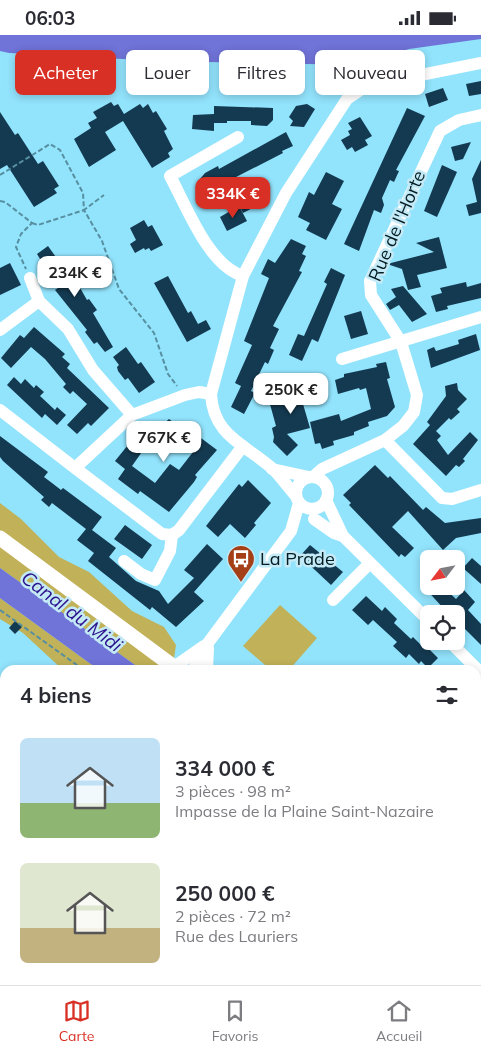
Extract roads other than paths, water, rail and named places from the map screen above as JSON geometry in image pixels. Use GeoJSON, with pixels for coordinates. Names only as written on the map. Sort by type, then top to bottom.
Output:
{"type":"FeatureCollection","features":[{"type":"Feature","properties":{"kind":"main road"},"geometry":{"type":"LineString","coordinates":[[0,538],[171,665]]}},
{"type":"Feature","properties":{"kind":"street"},"geometry":{"type":"LineString","coordinates":[[343,536],[334,533],[298,499],[272,469],[221,428],[212,412],[211,394],[243,276],[286,193],[347,99],[366,86],[481,63]]}},
{"type":"Feature","properties":{"kind":"street","name":"Rue de l'Horte"},"geometry":{"type":"LineString","coordinates":[[311,477],[322,469],[335,465],[385,440],[403,426],[414,412],[417,395],[401,342],[370,295],[370,281],[440,131],[459,120],[481,115]]}},
{"type":"Feature","properties":{"kind":"street"},"geometry":{"type":"LineString","coordinates":[[238,137],[170,176],[215,257],[232,272],[243,276]]}},
{"type":"Feature","properties":{"kind":"street"},"geometry":{"type":"LineString","coordinates":[[30,278],[39,301],[68,329],[93,370],[132,415]]}},
{"type":"Feature","properties":{"kind":"street"},"geometry":{"type":"LineString","coordinates":[[0,331],[39,301]]}},
{"type":"Feature","properties":{"kind":"street"},"geometry":{"type":"LineString","coordinates":[[342,359],[481,317]]}},
{"type":"Feature","properties":{"kind":"street"},"geometry":{"type":"LineString","coordinates":[[75,468],[132,415],[185,395],[199,392],[211,394]]}},
{"type":"Feature","properties":{"kind":"street"},"geometry":{"type":"LineString","coordinates":[[0,410],[162,534],[172,535],[179,530],[243,447]]}},
{"type":"Feature","properties":{"kind":"street"},"geometry":{"type":"LineString","coordinates":[[385,440],[442,498],[452,499],[481,490]]}},
{"type":"Feature","properties":{"kind":"street"},"geometry":{"type":"LineString","coordinates":[[196,665],[208,643],[291,531],[320,507],[327,494],[335,465]]}},
{"type":"Feature","properties":{"kind":"street"},"geometry":{"type":"LineString","coordinates":[[272,469],[322,480],[343,536],[420,612]]}},
{"type":"Feature","properties":{"kind":"street"},"geometry":{"type":"LineString","coordinates":[[291,531],[298,499],[297,486],[311,477]]}},
{"type":"Feature","properties":{"kind":"street"},"geometry":{"type":"LineString","coordinates":[[124,561],[141,574],[155,580],[170,551],[172,535]]}},
{"type":"Feature","properties":{"kind":"street"},"geometry":{"type":"LineString","coordinates":[[334,600],[370,563]]}},
{"type":"Feature","properties":{"kind":"street"},"geometry":{"type":"LineString","coordinates":[[181,665],[208,643]]}},
{"type":"Feature","properties":{"kind":"street"},"geometry":{"type":"LineString","coordinates":[[206,665],[208,643]]}},
{"type":"Feature","properties":{"kind":"street"},"geometry":{"type":"LineString","coordinates":[[458,650],[473,665]]}},
{"type":"Feature","properties":{"kind":"place","name":"La Prade"},"geometry":{"type":"Point","coordinates":[241,583]}},
{"type":"Feature","properties":{"kind":"water label","name":"Canal du Midi"},"geometry":{"type":"Point","coordinates":[72,611]}}]}
